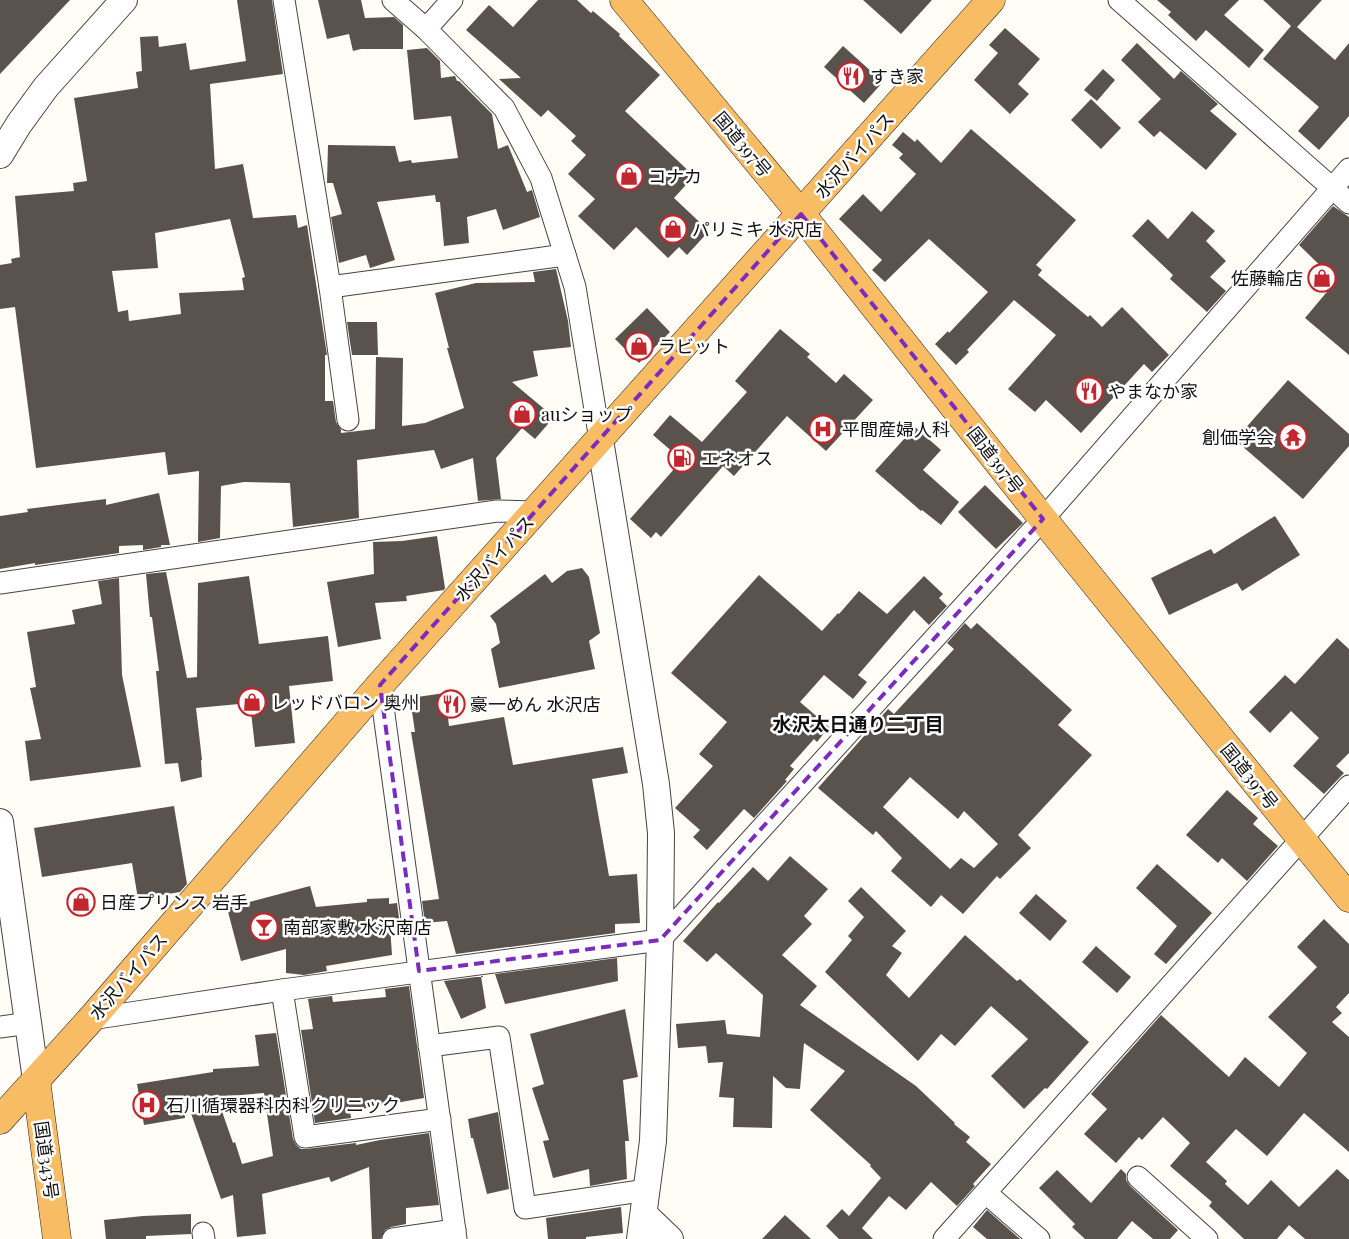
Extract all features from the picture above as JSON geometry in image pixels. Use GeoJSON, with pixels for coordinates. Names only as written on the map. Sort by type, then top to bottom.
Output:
{"type":"FeatureCollection","features":[{"type":"Feature","properties":{"kind":"highway","name":"国道397号"},"geometry":{"type":"LineString","coordinates":[[624,0],[801,214],[1349,898]]}},
{"type":"Feature","properties":{"kind":"highway","name":"水沢バイパス"},"geometry":{"type":"LineString","coordinates":[[0,1120],[91,1019],[380,685],[992,0]]}},
{"type":"Feature","properties":{"kind":"highway","name":"国道343号"},"geometry":{"type":"LineString","coordinates":[[36,1080],[57,1239]]}},
{"type":"Feature","properties":{"kind":"street"},"geometry":{"type":"LineString","coordinates":[[0,155],[19,124],[46,87],[124,0]]}},
{"type":"Feature","properties":{"kind":"street"},"geometry":{"type":"LineString","coordinates":[[284,0],[330,287],[348,420]]}},
{"type":"Feature","properties":{"kind":"street"},"geometry":{"type":"LineString","coordinates":[[393,0],[426,29],[504,108],[541,178],[575,287],[656,784],[661,833],[660,940],[653,1141],[640,1239]]}},
{"type":"Feature","properties":{"kind":"street"},"geometry":{"type":"LineString","coordinates":[[426,29],[452,0]]}},
{"type":"Feature","properties":{"kind":"street"},"geometry":{"type":"LineString","coordinates":[[1119,0],[1349,203]]}},
{"type":"Feature","properties":{"kind":"street"},"geometry":{"type":"LineString","coordinates":[[91,1019],[282,990],[660,940],[1043,518],[1349,168]]}},
{"type":"Feature","properties":{"kind":"street"},"geometry":{"type":"LineString","coordinates":[[330,287],[565,256]]}},
{"type":"Feature","properties":{"kind":"street"},"geometry":{"type":"LineString","coordinates":[[0,583],[497,511],[535,512]]}},
{"type":"Feature","properties":{"kind":"street"},"geometry":{"type":"LineString","coordinates":[[380,685],[455,1234],[393,1239]]}},
{"type":"Feature","properties":{"kind":"street"},"geometry":{"type":"LineString","coordinates":[[944,1239],[1349,786]]}},
{"type":"Feature","properties":{"kind":"street"},"geometry":{"type":"LineString","coordinates":[[0,822],[36,1080]]}},
{"type":"Feature","properties":{"kind":"street"},"geometry":{"type":"LineString","coordinates":[[282,990],[305,1137],[440,1119]]}},
{"type":"Feature","properties":{"kind":"street"},"geometry":{"type":"LineString","coordinates":[[0,1027],[29,1023]]}},
{"type":"Feature","properties":{"kind":"street"},"geometry":{"type":"LineString","coordinates":[[429,1046],[499,1036],[525,1208],[645,1202]]}},
{"type":"Feature","properties":{"kind":"street"},"geometry":{"type":"LineString","coordinates":[[1138,1177],[1207,1239]]}},
{"type":"Feature","properties":{"kind":"street"},"geometry":{"type":"LineString","coordinates":[[986,1192],[1039,1239]]}},
{"type":"Feature","properties":{"kind":"street"},"geometry":{"type":"LineString","coordinates":[[645,1202],[670,1239]]}},
{"type":"Feature","properties":{"kind":"highlighted area"},"geometry":{"type":"Polygon","coordinates":[[[801,214],[1043,519],[660,940],[419,971],[380,685],[801,214]]]}},
{"type":"Feature","properties":{"kind":"building"},"geometry":{"type":"Polygon","coordinates":[[[0,0],[70,0],[0,74],[0,0]]]}},
{"type":"Feature","properties":{"kind":"building"},"geometry":{"type":"Polygon","coordinates":[[[237,0],[272,0],[283,74],[210,84],[215,169],[243,164],[253,218],[296,215],[298,228],[307,225],[327,355],[325,355],[325,401],[333,401],[336,422],[341,433],[375,429],[376,357],[403,358],[402,426],[425,423],[464,408],[447,348],[449,348],[435,293],[476,283],[535,282],[533,272],[556,269],[568,321],[571,347],[533,351],[538,376],[512,382],[554,417],[535,439],[522,428],[496,458],[501,499],[478,501],[473,458],[441,469],[434,450],[357,460],[359,518],[293,527],[290,483],[244,482],[221,486],[220,538],[198,542],[199,471],[168,475],[165,452],[36,468],[15,307],[0,309],[0,265],[12,263],[11,259],[20,257],[15,196],[74,191],[73,183],[87,181],[74,98],[138,88],[136,72],[142,71],[140,37],[158,36],[159,47],[186,43],[190,70],[246,61],[237,0]],[[230,219],[155,233],[158,268],[112,271],[118,312],[128,310],[129,321],[181,314],[179,293],[244,290],[242,278],[245,277],[230,219]]]}},
{"type":"Feature","properties":{"kind":"building"},"geometry":{"type":"Polygon","coordinates":[[[318,0],[361,0],[365,18],[394,17],[403,25],[403,49],[361,49],[353,51],[349,34],[327,39],[318,0]]]}},
{"type":"Feature","properties":{"kind":"building"},"geometry":{"type":"Polygon","coordinates":[[[538,0],[577,0],[591,13],[593,11],[620,34],[619,36],[660,75],[625,111],[694,176],[674,198],[709,231],[687,255],[679,247],[668,258],[636,227],[614,250],[578,216],[595,199],[568,174],[586,155],[571,141],[576,136],[548,110],[541,117],[499,79],[521,78],[466,30],[489,5],[513,27],[538,0]]]}},
{"type":"Feature","properties":{"kind":"building"},"geometry":{"type":"Polygon","coordinates":[[[863,0],[932,0],[901,34],[863,0]]]}},
{"type":"Feature","properties":{"kind":"building"},"geometry":{"type":"Polygon","coordinates":[[[1157,0],[1239,0],[1224,15],[1264,50],[1249,68],[1206,30],[1196,41],[1168,15],[1171,12],[1157,0]]]}},
{"type":"Feature","properties":{"kind":"building"},"geometry":{"type":"Polygon","coordinates":[[[1263,0],[1322,0],[1297,27],[1335,60],[1349,43],[1349,116],[1319,150],[1298,131],[1319,107],[1263,59],[1291,26],[1263,0]]]}},
{"type":"Feature","properties":{"kind":"building"},"geometry":{"type":"Polygon","coordinates":[[[1005,28],[1040,59],[1018,84],[1029,94],[1010,114],[974,80],[998,53],[989,45],[1005,28]]]}},
{"type":"Feature","properties":{"kind":"building"},"geometry":{"type":"Polygon","coordinates":[[[1137,43],[1174,79],[1181,71],[1218,104],[1210,111],[1237,134],[1206,170],[1160,131],[1154,137],[1138,122],[1161,99],[1121,60],[1137,43]]]}},
{"type":"Feature","properties":{"kind":"building"},"geometry":{"type":"Polygon","coordinates":[[[843,46],[883,82],[864,103],[824,67],[843,46]]]}},
{"type":"Feature","properties":{"kind":"building"},"geometry":{"type":"Polygon","coordinates":[[[427,48],[440,61],[441,78],[455,76],[457,81],[492,114],[498,149],[508,145],[527,192],[532,190],[540,217],[503,230],[496,209],[467,217],[469,243],[444,246],[440,202],[436,202],[435,195],[377,202],[395,260],[370,268],[366,255],[339,263],[331,217],[342,214],[333,183],[327,183],[328,145],[395,146],[399,162],[411,160],[412,163],[458,158],[451,116],[414,120],[407,50],[427,48]]]}},
{"type":"Feature","properties":{"kind":"building"},"geometry":{"type":"Polygon","coordinates":[[[1103,69],[1115,80],[1097,101],[1084,90],[1103,69]]]}},
{"type":"Feature","properties":{"kind":"building"},"geometry":{"type":"Polygon","coordinates":[[[1091,99],[1121,128],[1101,149],[1071,120],[1091,99]]]}},
{"type":"Feature","properties":{"kind":"building"},"geometry":{"type":"Polygon","coordinates":[[[971,129],[1076,220],[1036,265],[1042,270],[1038,275],[1088,317],[1090,315],[1102,327],[1122,307],[1169,355],[1152,372],[1144,364],[1081,433],[1046,400],[1035,412],[1008,389],[1056,335],[1014,300],[967,350],[969,352],[956,365],[935,344],[948,331],[949,333],[988,292],[929,239],[885,282],[872,270],[882,260],[839,219],[863,194],[881,212],[916,174],[899,158],[903,154],[892,145],[903,132],[915,142],[917,139],[941,163],[971,129]]]}},
{"type":"Feature","properties":{"kind":"building"},"geometry":{"type":"Polygon","coordinates":[[[1333,206],[1349,217],[1349,355],[1305,318],[1336,281],[1299,245],[1333,206]]]}},
{"type":"Feature","properties":{"kind":"building"},"geometry":{"type":"Polygon","coordinates":[[[1192,211],[1215,231],[1206,241],[1226,261],[1210,277],[1226,291],[1207,312],[1170,279],[1173,275],[1132,236],[1148,219],[1168,239],[1192,211]]]}},
{"type":"Feature","properties":{"kind":"building"},"geometry":{"type":"Polygon","coordinates":[[[647,308],[670,332],[639,363],[615,339],[647,308]]]}},
{"type":"Feature","properties":{"kind":"building"},"geometry":{"type":"Polygon","coordinates":[[[347,322],[377,322],[378,355],[352,355],[347,322]]]}},
{"type":"Feature","properties":{"kind":"building"},"geometry":{"type":"Polygon","coordinates":[[[780,329],[810,354],[807,357],[836,383],[844,374],[873,400],[826,451],[787,416],[734,476],[723,466],[661,537],[656,532],[651,538],[630,519],[682,460],[653,435],[670,415],[702,442],[747,392],[735,381],[780,329]]]}},
{"type":"Feature","properties":{"kind":"building","name":"創価学会"},"geometry":{"type":"Polygon","coordinates":[[[1288,380],[1349,434],[1349,446],[1303,499],[1235,440],[1288,380]]]}},
{"type":"Feature","properties":{"kind":"building"},"geometry":{"type":"Polygon","coordinates":[[[915,427],[941,450],[923,470],[959,502],[941,525],[921,511],[875,471],[915,427]]]}},
{"type":"Feature","properties":{"kind":"building"},"geometry":{"type":"Polygon","coordinates":[[[985,485],[1023,523],[996,549],[958,512],[985,485]]]}},
{"type":"Feature","properties":{"kind":"building"},"geometry":{"type":"Polygon","coordinates":[[[159,493],[170,545],[161,545],[161,547],[143,550],[143,545],[119,546],[119,553],[0,569],[0,516],[28,512],[27,509],[106,499],[106,505],[159,493]]]}},
{"type":"Feature","properties":{"kind":"building"},"geometry":{"type":"Polygon","coordinates":[[[1275,516],[1300,555],[1242,591],[1237,583],[1169,615],[1151,578],[1211,549],[1214,554],[1275,516]]]}},
{"type":"Feature","properties":{"kind":"building"},"geometry":{"type":"Polygon","coordinates":[[[437,536],[444,590],[406,596],[407,601],[375,603],[381,639],[338,647],[327,582],[374,574],[373,542],[402,541],[437,536]]]}},
{"type":"Feature","properties":{"kind":"building"},"geometry":{"type":"Polygon","coordinates":[[[582,568],[589,577],[600,633],[589,641],[595,669],[499,688],[491,649],[500,643],[496,624],[490,616],[545,574],[552,583],[567,571],[582,568]]]}},
{"type":"Feature","properties":{"kind":"building"},"geometry":{"type":"Polygon","coordinates":[[[166,572],[187,678],[197,677],[198,583],[249,576],[259,644],[328,636],[333,681],[289,686],[295,743],[255,747],[250,703],[196,708],[202,777],[181,782],[178,763],[165,764],[156,671],[159,671],[152,617],[150,617],[146,574],[166,572]]]}},
{"type":"Feature","properties":{"kind":"building"},"geometry":{"type":"Polygon","coordinates":[[[759,575],[822,631],[859,591],[887,614],[924,576],[943,594],[939,598],[947,606],[929,625],[914,610],[858,675],[867,682],[853,699],[824,675],[800,702],[829,727],[817,742],[814,739],[790,766],[794,769],[785,780],[787,781],[754,818],[744,809],[707,850],[693,837],[700,830],[675,808],[713,766],[699,754],[727,722],[671,673],[759,575]]]}},
{"type":"Feature","properties":{"kind":"building"},"geometry":{"type":"Polygon","coordinates":[[[119,578],[122,675],[141,767],[30,781],[25,741],[41,739],[30,688],[36,687],[27,632],[75,624],[72,610],[102,604],[98,581],[119,578]]]}},
{"type":"Feature","properties":{"kind":"building"},"geometry":{"type":"Polygon","coordinates":[[[965,623],[971,629],[977,623],[1072,710],[1058,725],[1092,755],[1018,835],[1031,848],[1000,879],[997,876],[963,914],[941,895],[931,907],[891,871],[902,858],[876,831],[873,835],[818,788],[888,709],[894,714],[954,649],[947,643],[965,623]],[[910,777],[883,807],[950,869],[961,858],[974,868],[998,844],[964,811],[958,819],[910,777]]]}},
{"type":"Feature","properties":{"kind":"building"},"geometry":{"type":"Polygon","coordinates":[[[1337,638],[1349,649],[1349,753],[1336,766],[1344,773],[1324,794],[1293,766],[1319,738],[1291,711],[1270,733],[1249,712],[1285,675],[1295,684],[1337,638]]]}},
{"type":"Feature","properties":{"kind":"building"},"geometry":{"type":"Polygon","coordinates":[[[445,693],[449,726],[504,717],[513,765],[623,747],[628,773],[592,779],[609,876],[637,874],[640,923],[615,924],[615,933],[456,954],[447,921],[425,923],[422,901],[439,899],[411,732],[415,732],[410,698],[445,693]]]}},
{"type":"Feature","properties":{"kind":"building"},"geometry":{"type":"Polygon","coordinates":[[[1227,790],[1258,818],[1253,824],[1278,846],[1247,881],[1222,858],[1218,863],[1186,835],[1227,790]]]}},
{"type":"Feature","properties":{"kind":"building"},"geometry":{"type":"Polygon","coordinates":[[[174,806],[187,884],[180,892],[138,899],[132,863],[42,877],[34,828],[174,806]]]}},
{"type":"Feature","properties":{"kind":"building"},"geometry":{"type":"Polygon","coordinates":[[[790,856],[828,889],[804,916],[812,924],[782,955],[817,986],[800,1005],[916,1086],[954,1124],[970,1137],[966,1142],[991,1164],[957,1206],[931,1182],[906,1210],[889,1196],[862,1228],[873,1239],[839,1239],[826,1226],[842,1209],[849,1216],[881,1178],[871,1165],[810,1110],[845,1071],[804,1043],[800,1089],[786,1088],[773,1076],[772,1128],[733,1127],[734,1098],[719,1097],[723,1062],[708,1063],[706,1046],[678,1048],[676,1024],[725,1020],[727,1034],[760,1037],[763,995],[716,953],[707,962],[683,941],[753,867],[768,881],[790,856]]]}},
{"type":"Feature","properties":{"kind":"building"},"geometry":{"type":"Polygon","coordinates":[[[1157,864],[1212,913],[1166,964],[1154,954],[1177,926],[1136,888],[1157,864]]]}},
{"type":"Feature","properties":{"kind":"building"},"geometry":{"type":"Polygon","coordinates":[[[310,886],[316,907],[367,902],[367,899],[389,898],[389,904],[397,903],[400,925],[390,926],[392,955],[326,966],[327,971],[304,975],[286,973],[286,949],[241,961],[227,908],[310,886]]]}},
{"type":"Feature","properties":{"kind":"building"},"geometry":{"type":"Polygon","coordinates":[[[861,887],[906,931],[892,946],[902,953],[886,975],[909,998],[965,935],[1017,981],[1020,979],[1089,1042],[1047,1089],[1045,1088],[1024,1109],[991,1076],[1028,1039],[991,1006],[955,1046],[941,1034],[918,1061],[825,972],[852,940],[848,936],[864,917],[848,901],[861,887]]]}},
{"type":"Feature","properties":{"kind":"building"},"geometry":{"type":"Polygon","coordinates":[[[1036,894],[1067,921],[1050,941],[1019,913],[1036,894]]]}},
{"type":"Feature","properties":{"kind":"building"},"geometry":{"type":"Polygon","coordinates":[[[1324,919],[1349,944],[1349,993],[1336,1007],[1342,1013],[1332,1022],[1349,1037],[1349,1152],[1304,1113],[1267,1156],[1236,1129],[1206,1162],[1227,1181],[1225,1184],[1248,1205],[1271,1180],[1299,1207],[1337,1169],[1349,1180],[1349,1239],[1305,1239],[1289,1225],[1277,1239],[1244,1239],[1209,1206],[1212,1202],[1170,1166],[1190,1143],[1163,1117],[1142,1140],[1139,1137],[1116,1163],[1084,1134],[1107,1109],[1091,1094],[1161,1015],[1229,1077],[1245,1057],[1279,1087],[1307,1053],[1268,1017],[1317,967],[1297,947],[1324,919]]]}},
{"type":"Feature","properties":{"kind":"building"},"geometry":{"type":"Polygon","coordinates":[[[1096,946],[1131,977],[1117,993],[1082,962],[1096,946]]]}},
{"type":"Feature","properties":{"kind":"building"},"geometry":{"type":"Polygon","coordinates":[[[617,958],[618,981],[505,1004],[495,974],[617,958]]]}},
{"type":"Feature","properties":{"kind":"building"},"geometry":{"type":"Polygon","coordinates":[[[481,976],[486,1008],[461,1019],[444,981],[481,976]]]}},
{"type":"Feature","properties":{"kind":"building"},"geometry":{"type":"Polygon","coordinates":[[[409,986],[424,1098],[350,1111],[351,1118],[315,1123],[301,1030],[313,1029],[308,999],[332,996],[333,1002],[386,997],[385,989],[409,986]]]}},
{"type":"Feature","properties":{"kind":"building"},"geometry":{"type":"Polygon","coordinates":[[[625,1009],[638,1077],[623,1080],[629,1141],[625,1141],[627,1179],[590,1186],[589,1169],[553,1178],[543,1141],[549,1140],[532,1088],[544,1084],[530,1034],[625,1009]]]}},
{"type":"Feature","properties":{"kind":"building"},"geometry":{"type":"Polygon","coordinates":[[[276,1033],[293,1139],[296,1145],[301,1149],[306,1149],[356,1143],[356,1145],[429,1133],[439,1205],[406,1208],[406,1224],[385,1230],[381,1239],[372,1239],[369,1167],[331,1182],[329,1177],[262,1194],[266,1234],[237,1237],[233,1195],[221,1199],[186,1099],[184,1099],[185,1118],[144,1125],[137,1084],[213,1072],[213,1069],[259,1066],[255,1035],[276,1033]],[[264,1093],[217,1097],[242,1164],[273,1156],[264,1093]]]}},
{"type":"Feature","properties":{"kind":"building"},"geometry":{"type":"Polygon","coordinates":[[[498,1112],[509,1189],[487,1194],[473,1138],[471,1138],[468,1119],[498,1112]]]}},
{"type":"Feature","properties":{"kind":"building"},"geometry":{"type":"Polygon","coordinates":[[[1121,1169],[1126,1174],[1126,1180],[1130,1186],[1178,1230],[1170,1239],[1153,1239],[1132,1221],[1117,1239],[1085,1239],[1072,1227],[1075,1224],[1039,1188],[1057,1170],[1091,1203],[1121,1169]]]}},
{"type":"Feature","properties":{"kind":"building"},"geometry":{"type":"Polygon","coordinates":[[[621,1207],[623,1233],[586,1237],[586,1239],[548,1239],[546,1218],[621,1207]]]}},
{"type":"Feature","properties":{"kind":"building"},"geometry":{"type":"Polygon","coordinates":[[[987,1210],[1020,1239],[987,1239],[973,1227],[987,1210]]]}},
{"type":"Feature","properties":{"kind":"building"},"geometry":{"type":"Polygon","coordinates":[[[191,1214],[191,1234],[146,1236],[146,1239],[106,1239],[104,1220],[191,1214]]]}},
{"type":"Feature","properties":{"kind":"building"},"geometry":{"type":"Polygon","coordinates":[[[785,1215],[811,1239],[762,1239],[785,1215]]]}},
{"type":"Feature","properties":{"kind":"place","name":"すき家"},"geometry":{"type":"Point","coordinates":[851,76]}},
{"type":"Feature","properties":{"kind":"place","name":"コナカ"},"geometry":{"type":"Point","coordinates":[629,176]}},
{"type":"Feature","properties":{"kind":"place","name":"パリミキ 水沢店"},"geometry":{"type":"Point","coordinates":[673,229]}},
{"type":"Feature","properties":{"kind":"place","name":"佐藤輪店"},"geometry":{"type":"Point","coordinates":[1322,278]}},
{"type":"Feature","properties":{"kind":"place","name":"ラビット"},"geometry":{"type":"Point","coordinates":[639,346]}},
{"type":"Feature","properties":{"kind":"place","name":"やまなか家"},"geometry":{"type":"Point","coordinates":[1089,391]}},
{"type":"Feature","properties":{"kind":"place","name":"auショップ"},"geometry":{"type":"Point","coordinates":[522,414]}},
{"type":"Feature","properties":{"kind":"place","name":"平間産婦人科"},"geometry":{"type":"Point","coordinates":[823,429]}},
{"type":"Feature","properties":{"kind":"place","name":"創価学会"},"geometry":{"type":"Point","coordinates":[1293,437]}},
{"type":"Feature","properties":{"kind":"place","name":"エネオス"},"geometry":{"type":"Point","coordinates":[682,458]}},
{"type":"Feature","properties":{"kind":"place","name":"レッドバロン 奥州"},"geometry":{"type":"Point","coordinates":[252,702]}},
{"type":"Feature","properties":{"kind":"place","name":"豪一めん 水沢店"},"geometry":{"type":"Point","coordinates":[451,704]}},
{"type":"Feature","properties":{"kind":"place","name":"日産プリンス 岩手"},"geometry":{"type":"Point","coordinates":[81,902]}},
{"type":"Feature","properties":{"kind":"place","name":"南部家敷 水沢南店"},"geometry":{"type":"Point","coordinates":[264,927]}},
{"type":"Feature","properties":{"kind":"place","name":"石川循環器科内科クリニック"},"geometry":{"type":"Point","coordinates":[147,1105]}},
{"type":"Feature","properties":{"kind":"district","name":"水沢太日通り二丁目"},"geometry":{"type":"Point","coordinates":[858,723]}}]}
